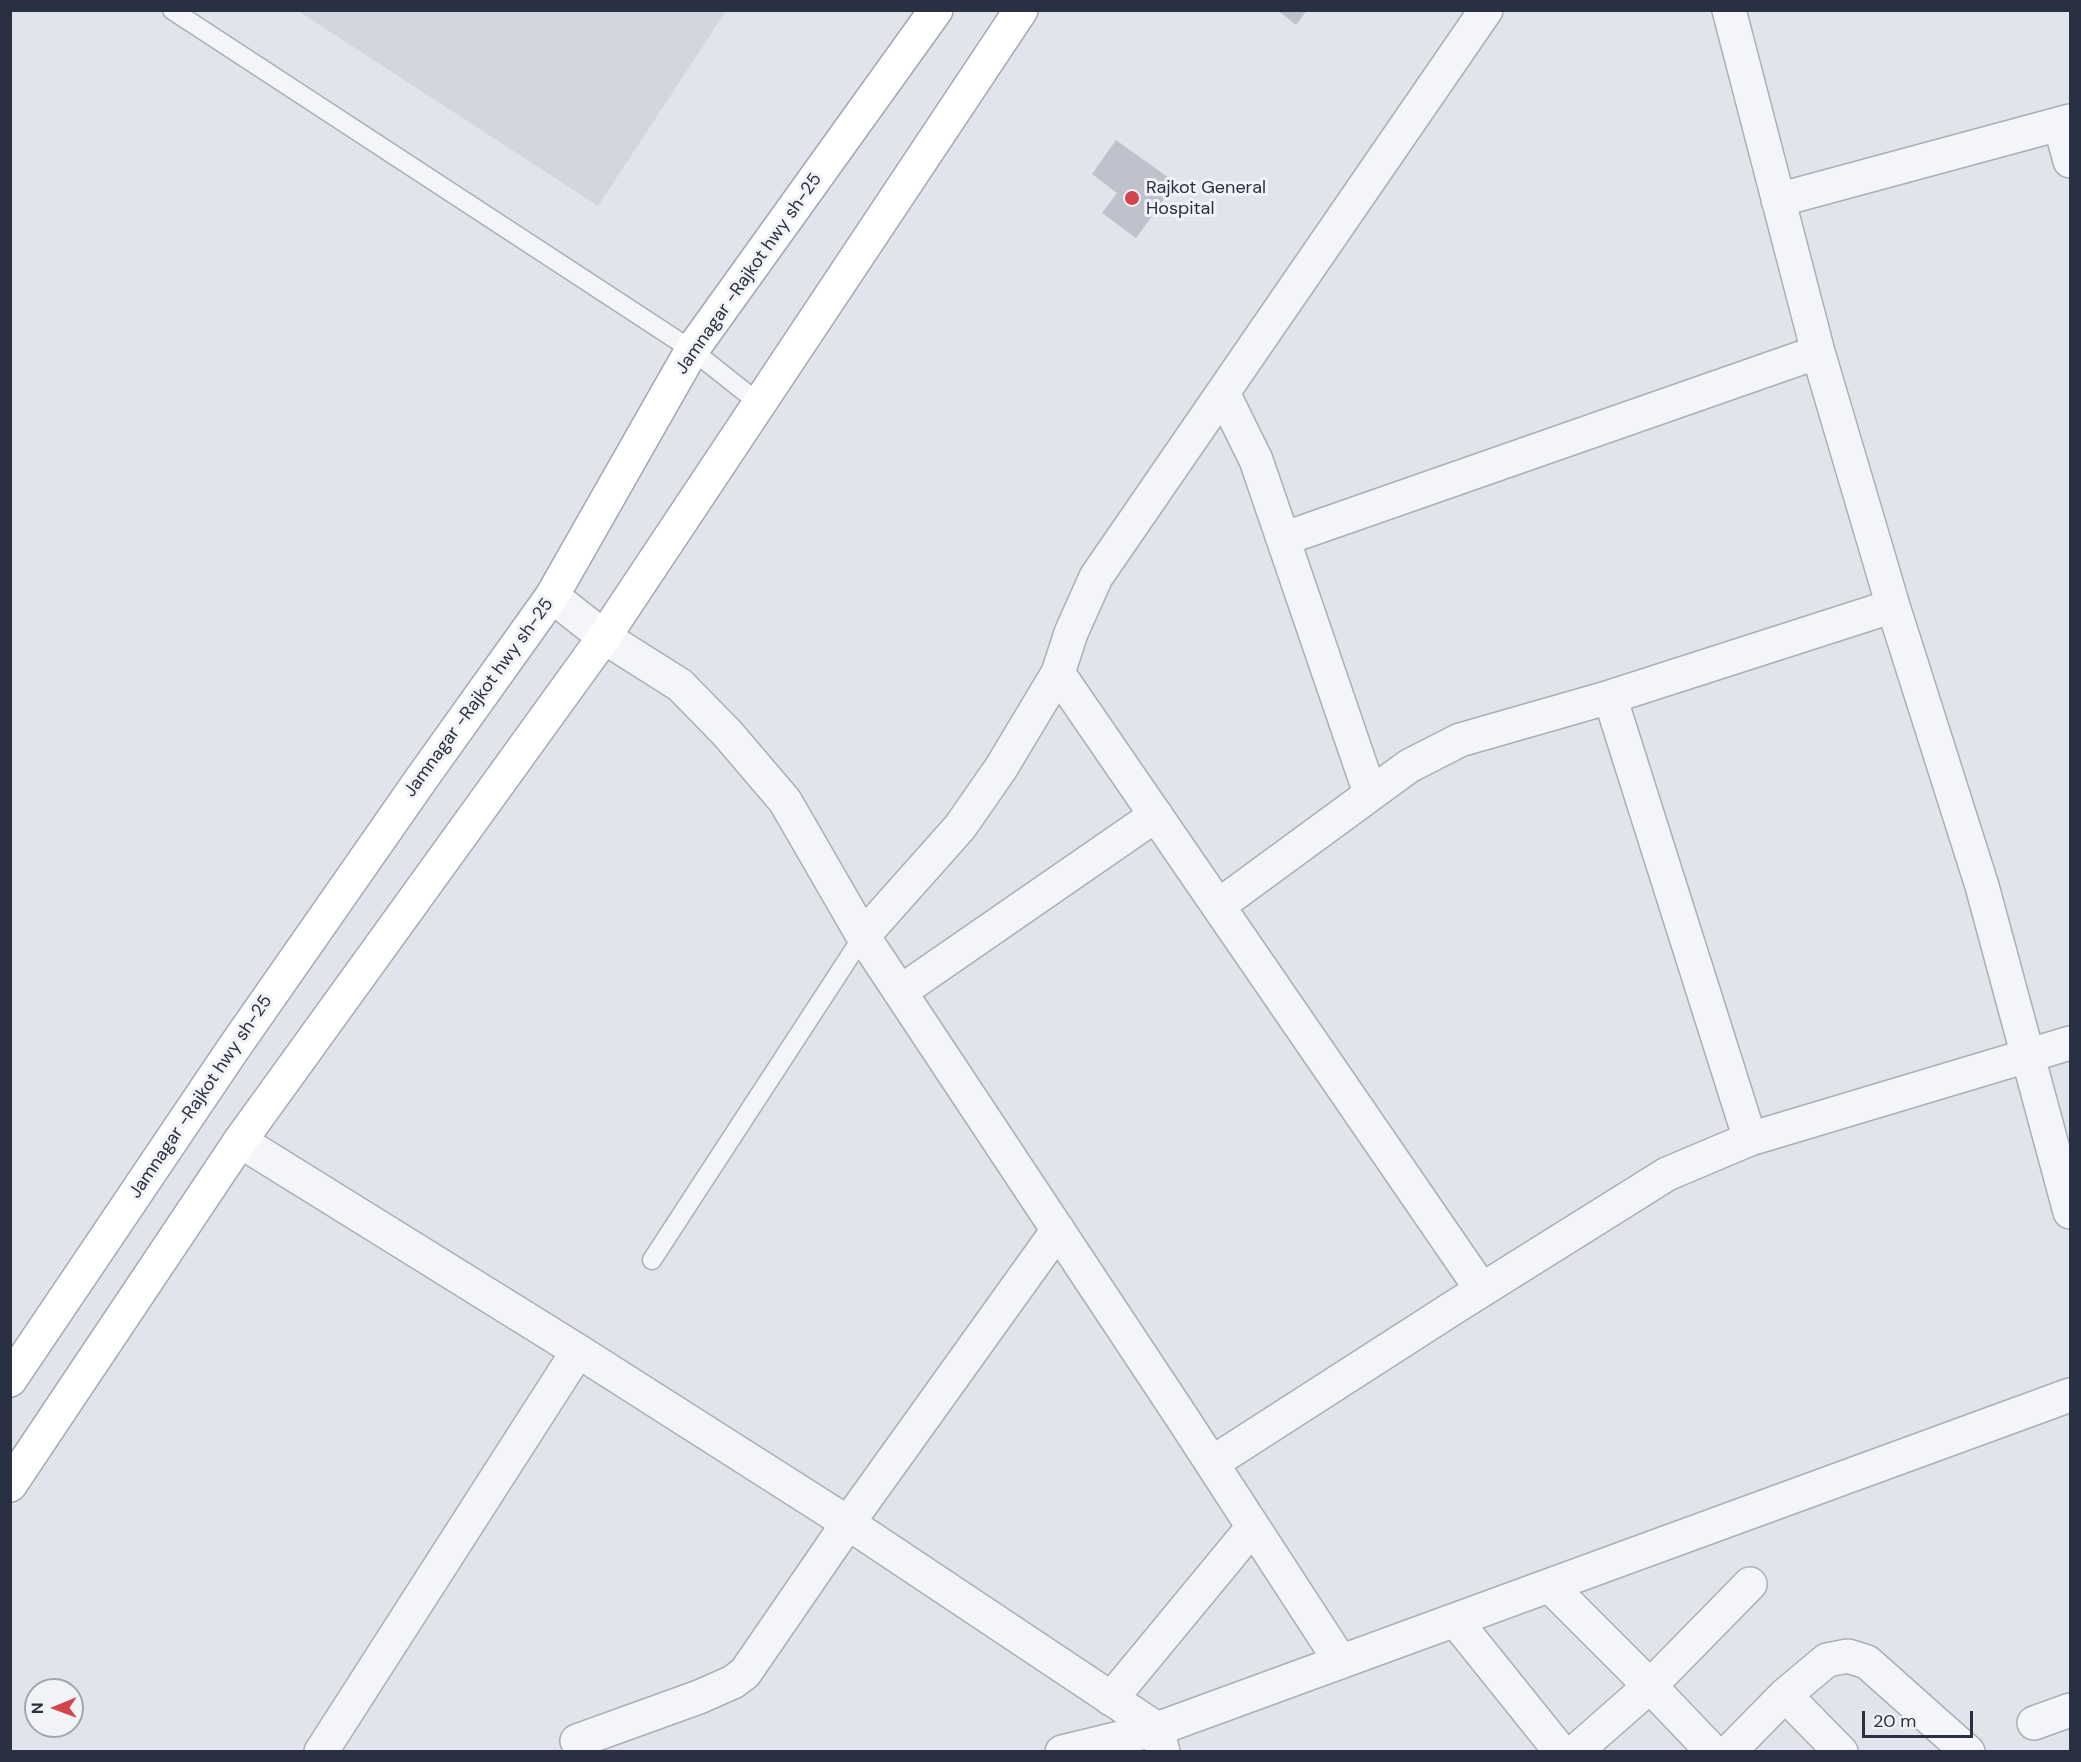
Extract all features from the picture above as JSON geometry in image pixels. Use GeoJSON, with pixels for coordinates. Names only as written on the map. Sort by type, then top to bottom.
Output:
{"type":"FeatureCollection","features":[{"type":"Feature","properties":{"kind":"main road","name":"Jamnagar -Rajkot hwy sh-25"},"geometry":{"type":"LineString","coordinates":[[10,1380],[231,1052],[552,596],[692,350],[936,10]]}},
{"type":"Feature","properties":{"kind":"main road"},"geometry":{"type":"LineString","coordinates":[[10,1485],[240,1141],[604,637],[1021,10]]}},
{"type":"Feature","properties":{"kind":"street"},"geometry":{"type":"LineString","coordinates":[[863,936],[960,827],[1002,768],[1058,673],[1071,633],[1096,577],[1486,10]]}},
{"type":"Feature","properties":{"kind":"street"},"geometry":{"type":"LineString","coordinates":[[1729,10],[1818,352],[1893,606],[1982,886],[2070,1212]]}},
{"type":"Feature","properties":{"kind":"street"},"geometry":{"type":"LineString","coordinates":[[1778,200],[2065,123],[2070,161]]}},
{"type":"Feature","properties":{"kind":"street"},"geometry":{"type":"LineString","coordinates":[[1283,539],[1818,352]]}},
{"type":"Feature","properties":{"kind":"street"},"geometry":{"type":"LineString","coordinates":[[1223,393],[1256,460],[1371,793]]}},
{"type":"Feature","properties":{"kind":"street"},"geometry":{"type":"LineString","coordinates":[[552,596],[604,637],[680,685],[727,733],[784,801],[863,936],[1341,1662]]}},
{"type":"Feature","properties":{"kind":"street"},"geometry":{"type":"LineString","coordinates":[[1218,906],[1409,766],[1460,740],[1610,697],[1893,606]]}},
{"type":"Feature","properties":{"kind":"street"},"geometry":{"type":"LineString","coordinates":[[1058,673],[1482,1290]]}},
{"type":"Feature","properties":{"kind":"street"},"geometry":{"type":"LineString","coordinates":[[1610,697],[1750,1139]]}},
{"type":"Feature","properties":{"kind":"street"},"geometry":{"type":"LineString","coordinates":[[900,992],[1156,815]]}},
{"type":"Feature","properties":{"kind":"street"},"geometry":{"type":"LineString","coordinates":[[1212,1463],[1667,1174],[1750,1139],[2070,1043]]}},
{"type":"Feature","properties":{"kind":"street"},"geometry":{"type":"LineString","coordinates":[[240,1141],[578,1351],[848,1523],[1112,1699],[1160,1740]]}},
{"type":"Feature","properties":{"kind":"street"},"geometry":{"type":"LineString","coordinates":[[577,1741],[699,1697],[733,1682],[745,1673],[848,1523],[1058,1230]]}},
{"type":"Feature","properties":{"kind":"street"},"geometry":{"type":"LineString","coordinates":[[321,1752],[578,1351]]}},
{"type":"Feature","properties":{"kind":"street"},"geometry":{"type":"LineString","coordinates":[[1062,1752],[1160,1740],[1341,1662],[2070,1395]]}},
{"type":"Feature","properties":{"kind":"street"},"geometry":{"type":"LineString","coordinates":[[1112,1699],[1253,1527]]}},
{"type":"Feature","properties":{"kind":"street"},"geometry":{"type":"LineString","coordinates":[[1575,1752],[1650,1686],[1750,1584]]}},
{"type":"Feature","properties":{"kind":"street"},"geometry":{"type":"LineString","coordinates":[[1550,1586],[1713,1752]]}},
{"type":"Feature","properties":{"kind":"street"},"geometry":{"type":"LineString","coordinates":[[1455,1620],[1561,1752]]}},
{"type":"Feature","properties":{"kind":"street"},"geometry":{"type":"LineString","coordinates":[[1729,1752],[1747,1731],[1785,1695],[1827,1660],[1848,1656],[1867,1662],[1968,1752]]}},
{"type":"Feature","properties":{"kind":"street"},"geometry":{"type":"LineString","coordinates":[[1785,1695],[1841,1752]]}},
{"type":"Feature","properties":{"kind":"street"},"geometry":{"type":"LineString","coordinates":[[2034,1723],[2070,1710]]}},
{"type":"Feature","properties":{"kind":"lane"},"geometry":{"type":"LineString","coordinates":[[172,10],[692,350],[760,404]]}},
{"type":"Feature","properties":{"kind":"lane"},"geometry":{"type":"LineString","coordinates":[[652,1260],[863,936]]}},
{"type":"Feature","properties":{"kind":"shaded area"},"geometry":{"type":"Polygon","coordinates":[[[298,11],[726,11],[598,206],[298,11]]]}},
{"type":"Feature","properties":{"kind":"building"},"geometry":{"type":"Polygon","coordinates":[[[1277,10],[1307,10],[1296,25],[1277,10]]]}},
{"type":"Feature","properties":{"kind":"building"},"geometry":{"type":"Polygon","coordinates":[[[1116,140],[1176,183],[1136,238],[1102,213],[1117,193],[1092,174],[1116,140]]]}},
{"type":"Feature","properties":{"kind":"place","name":"Rajkot General Hospital"},"geometry":{"type":"Point","coordinates":[1132,198]}}]}
